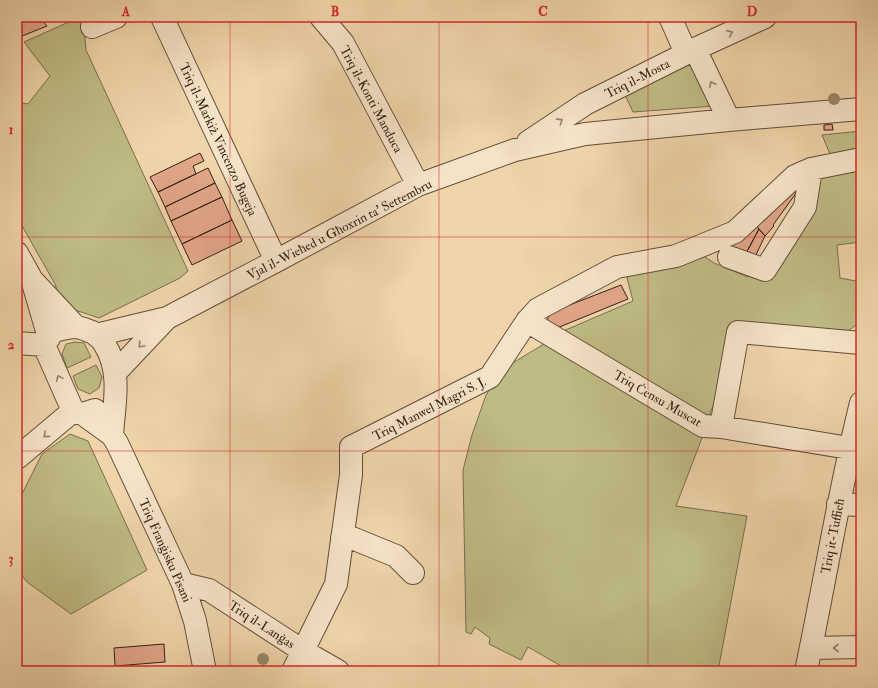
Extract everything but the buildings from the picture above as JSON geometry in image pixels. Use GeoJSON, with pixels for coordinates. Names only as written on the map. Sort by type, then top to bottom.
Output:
{"type":"FeatureCollection","features":[{"type":"Feature","properties":{"kind":"street"},"geometry":{"type":"LineString","coordinates":[[92,27],[116,17]]}},
{"type":"Feature","properties":{"kind":"street","name":"Triq il-Markiż Vincenzo Bugeja"},"geometry":{"type":"LineString","coordinates":[[162,17],[276,261]]}},
{"type":"Feature","properties":{"kind":"street"},"geometry":{"type":"LineString","coordinates":[[670,17],[691,51],[729,120]]}},
{"type":"Feature","properties":{"kind":"street","name":"Triq il-Mosta"},"geometry":{"type":"LineString","coordinates":[[515,150],[585,104],[691,51],[765,17]]}},
{"type":"Feature","properties":{"kind":"street","name":"Triq il-Konti Manduca"},"geometry":{"type":"LineString","coordinates":[[325,18],[343,43],[418,185]]}},
{"type":"Feature","properties":{"kind":"street","name":"Vjal il-Wieħed u Għoxrin ta' Settembru"},"geometry":{"type":"LineString","coordinates":[[96,335],[167,318],[418,185],[515,150],[585,134],[861,109]]}},
{"type":"Feature","properties":{"kind":"street","name":"Triq Manwel Magri S. J."},"geometry":{"type":"LineString","coordinates":[[293,671],[336,584],[351,475],[351,447],[490,377],[527,320],[538,309],[617,267],[676,256],[735,232],[796,176],[811,169],[861,159]]}},
{"type":"Feature","properties":{"kind":"street"},"geometry":{"type":"LineString","coordinates":[[729,257],[765,270],[805,207],[811,169]]}},
{"type":"Feature","properties":{"kind":"street"},"geometry":{"type":"LineString","coordinates":[[17,253],[32,280],[76,327]]}},
{"type":"Feature","properties":{"kind":"street"},"geometry":{"type":"LineString","coordinates":[[32,280],[46,341],[78,412]]}},
{"type":"Feature","properties":{"kind":"street","name":"Vjal il-Wieħed u Għoxrin ta' Settembru"},"geometry":{"type":"LineString","coordinates":[[115,373],[167,318]]}},
{"type":"Feature","properties":{"kind":"street","name":"Triq Ċensu Muscat"},"geometry":{"type":"LineString","coordinates":[[527,320],[703,426],[721,427],[850,448]]}},
{"type":"Feature","properties":{"kind":"street"},"geometry":{"type":"LineString","coordinates":[[17,343],[46,341],[53,332],[76,327],[82,328],[96,335],[109,351],[115,373],[112,435]]}},
{"type":"Feature","properties":{"kind":"street"},"geometry":{"type":"LineString","coordinates":[[721,427],[738,332],[861,343]]}},
{"type":"Feature","properties":{"kind":"street"},"geometry":{"type":"LineString","coordinates":[[17,458],[78,412],[103,407],[115,396]]}},
{"type":"Feature","properties":{"kind":"street","name":"Triq it-Tuffieħ"},"geometry":{"type":"LineString","coordinates":[[806,671],[838,504],[861,403]]}},
{"type":"Feature","properties":{"kind":"street","name":"Triq Franġisku Pisani"},"geometry":{"type":"LineString","coordinates":[[78,412],[112,435],[121,450],[183,584],[195,621],[205,671]]}},
{"type":"Feature","properties":{"kind":"street"},"geometry":{"type":"LineString","coordinates":[[838,504],[861,505]]}},
{"type":"Feature","properties":{"kind":"street"},"geometry":{"type":"LineString","coordinates":[[342,538],[352,538],[396,556],[414,573]]}},
{"type":"Feature","properties":{"kind":"street","name":"Triq il-Lanġas"},"geometry":{"type":"LineString","coordinates":[[183,584],[209,590],[303,651],[338,671]]}},
{"type":"Feature","properties":{"kind":"street"},"geometry":{"type":"LineString","coordinates":[[811,648],[861,647]]}},
{"type":"Feature","properties":{"kind":"shaded area"},"geometry":{"type":"Polygon","coordinates":[[[83,17],[86,50],[188,271],[180,278],[99,318],[72,309],[58,294],[55,284],[17,217],[17,102],[28,104],[50,76],[24,42],[83,17]]]}},
{"type":"Feature","properties":{"kind":"shaded area"},"geometry":{"type":"Polygon","coordinates":[[[695,62],[715,106],[633,112],[625,95],[695,62]]]}},
{"type":"Feature","properties":{"kind":"shaded area"},"geometry":{"type":"Polygon","coordinates":[[[861,131],[861,153],[833,161],[822,135],[861,131]]]}},
{"type":"Feature","properties":{"kind":"shaded area"},"geometry":{"type":"Polygon","coordinates":[[[861,163],[861,242],[837,245],[840,278],[861,282],[861,321],[847,332],[730,325],[720,389],[708,418],[561,332],[633,301],[627,278],[635,268],[698,252],[714,263],[748,277],[820,173],[861,163]]]}},
{"type":"Feature","properties":{"kind":"shaded area"},"geometry":{"type":"Polygon","coordinates":[[[75,342],[84,343],[91,357],[67,368],[62,354],[66,344],[75,342]]]}},
{"type":"Feature","properties":{"kind":"shaded area"},"geometry":{"type":"Polygon","coordinates":[[[544,344],[702,432],[702,438],[676,506],[747,516],[718,671],[570,671],[528,647],[521,660],[489,644],[490,638],[475,627],[471,634],[466,632],[463,470],[472,435],[486,395],[501,370],[544,344]]]}},
{"type":"Feature","properties":{"kind":"shaded area"},"geometry":{"type":"Polygon","coordinates":[[[96,365],[102,377],[99,388],[90,394],[78,389],[73,376],[96,365]]]}},
{"type":"Feature","properties":{"kind":"shaded area"},"geometry":{"type":"Polygon","coordinates":[[[70,434],[88,441],[147,570],[71,614],[27,582],[17,569],[17,504],[42,454],[70,434]]]}}]}
